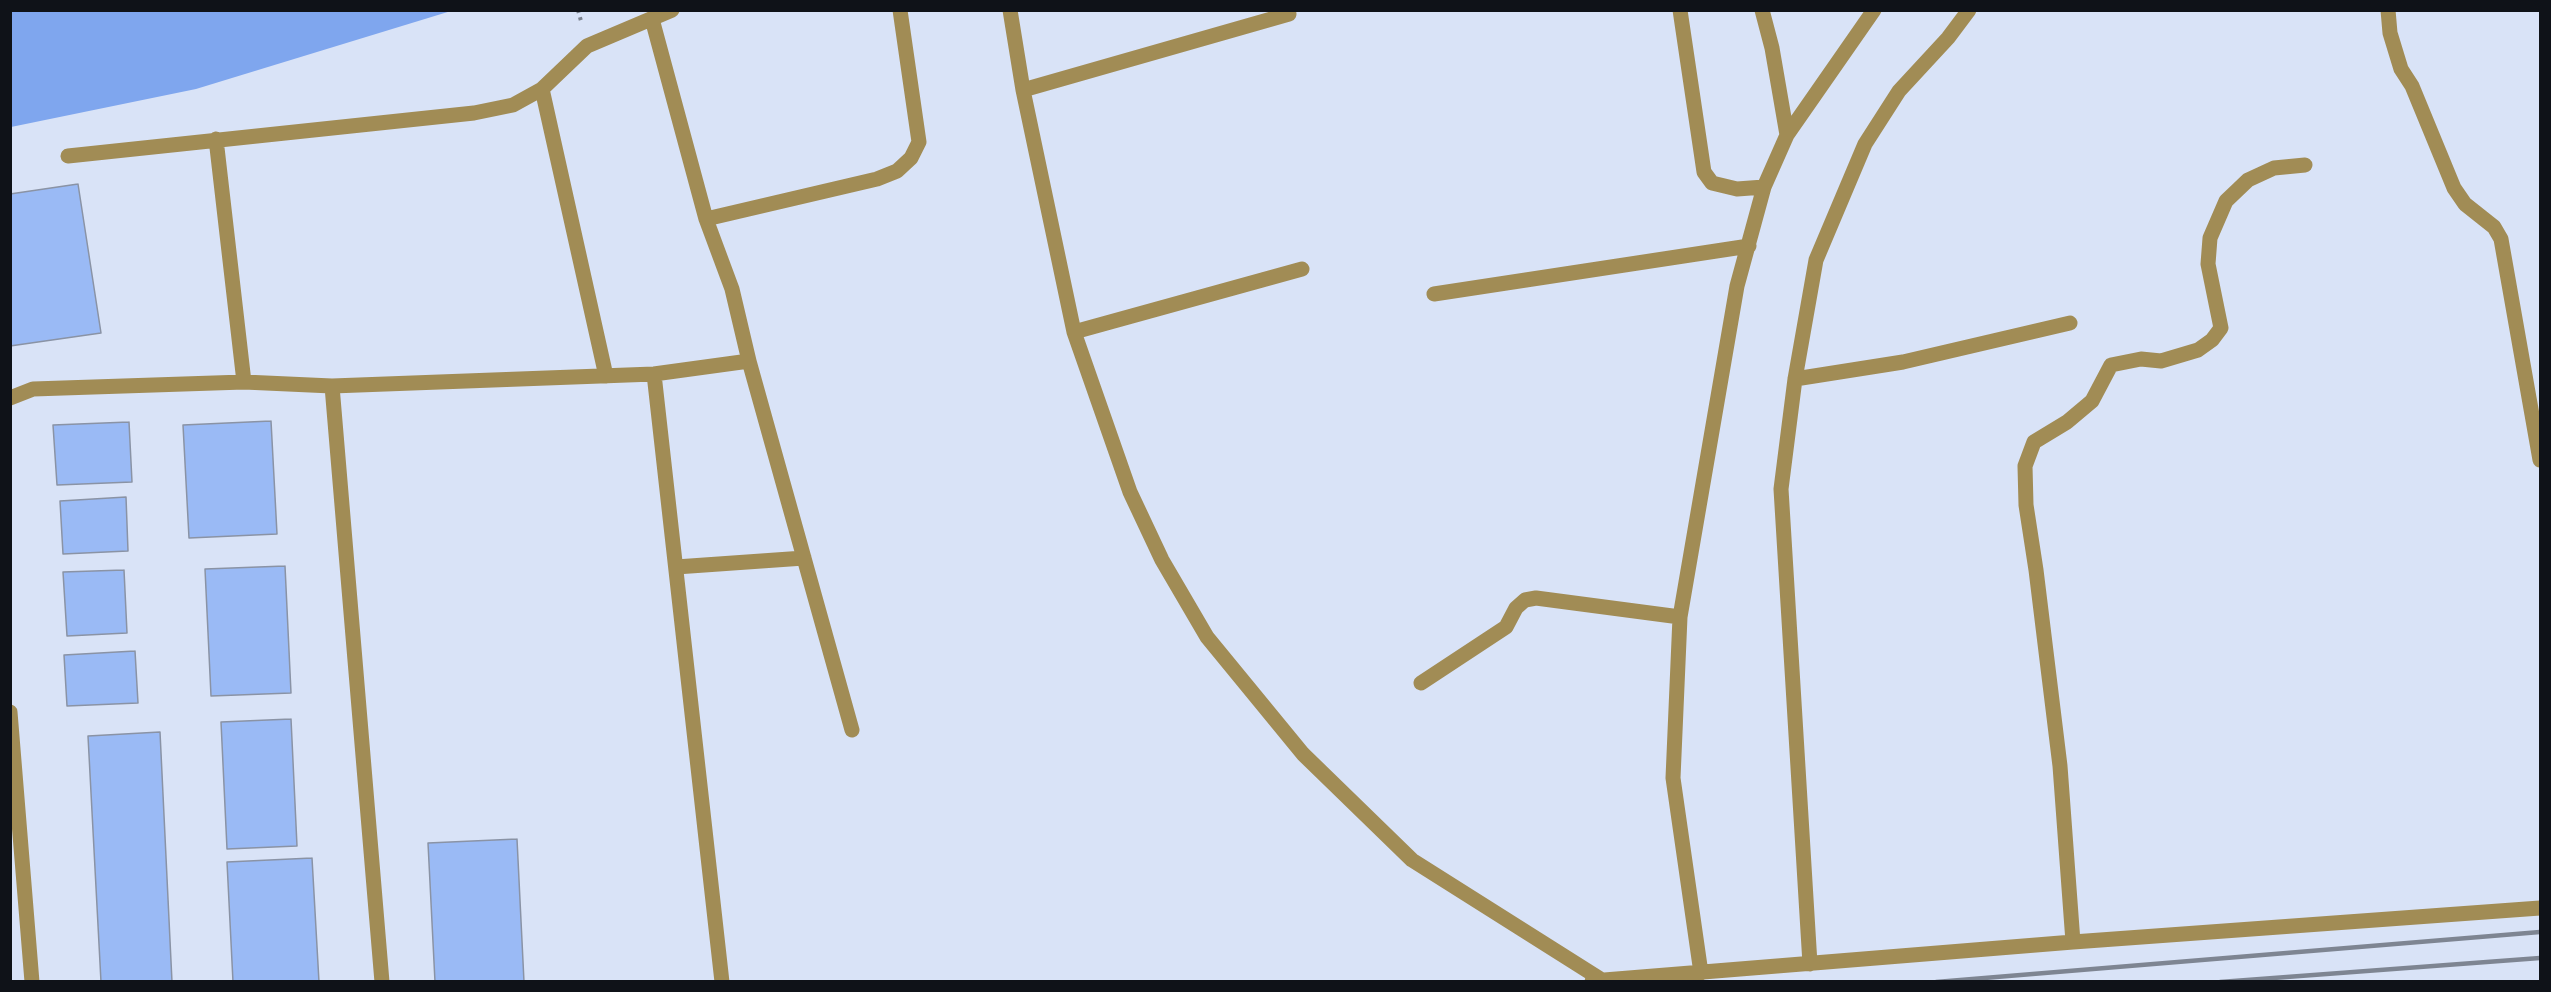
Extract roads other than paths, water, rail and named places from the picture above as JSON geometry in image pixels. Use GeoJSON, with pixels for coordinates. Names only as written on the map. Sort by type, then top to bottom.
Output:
{"type":"FeatureCollection","features":[{"type":"Feature","properties":{"kind":"street"},"geometry":{"type":"LineString","coordinates":[[68,156],[474,113],[513,105],[542,89],[587,46],[672,10]]}},
{"type":"Feature","properties":{"kind":"street"},"geometry":{"type":"LineString","coordinates":[[706,219],[877,179],[897,171],[911,158],[919,142],[900,10]]}},
{"type":"Feature","properties":{"kind":"street"},"geometry":{"type":"LineString","coordinates":[[1010,10],[1023,90],[1074,332],[1130,492],[1162,560],[1207,637],[1248,690],[1303,754],[1412,860],[1602,980]]}},
{"type":"Feature","properties":{"kind":"street"},"geometry":{"type":"LineString","coordinates":[[1680,10],[1704,172],[1712,183],[1728,187],[1737,189],[1764,187]]}},
{"type":"Feature","properties":{"kind":"street"},"geometry":{"type":"LineString","coordinates":[[1762,10],[1772,48],[1787,135]]}},
{"type":"Feature","properties":{"kind":"street"},"geometry":{"type":"LineString","coordinates":[[1701,973],[1673,778],[1680,617],[1737,286],[1764,187],[1787,135],[1874,10]]}},
{"type":"Feature","properties":{"kind":"street"},"geometry":{"type":"LineString","coordinates":[[1810,964],[1781,489],[1795,379],[1816,260],[1865,144],[1899,91],[1948,38],[1969,10]]}},
{"type":"Feature","properties":{"kind":"street"},"geometry":{"type":"LineString","coordinates":[[2388,10],[2390,33],[2401,69],[2412,86],[2454,188],[2465,204],[2494,226],[2501,239],[2541,460]]}},
{"type":"Feature","properties":{"kind":"street"},"geometry":{"type":"LineString","coordinates":[[1023,90],[1289,14]]}},
{"type":"Feature","properties":{"kind":"street"},"geometry":{"type":"LineString","coordinates":[[652,19],[706,219],[732,289],[749,361],[852,730]]}},
{"type":"Feature","properties":{"kind":"street"},"geometry":{"type":"LineString","coordinates":[[542,89],[606,376]]}},
{"type":"Feature","properties":{"kind":"street"},"geometry":{"type":"LineString","coordinates":[[216,139],[244,382]]}},
{"type":"Feature","properties":{"kind":"street"},"geometry":{"type":"LineString","coordinates":[[2073,942],[2061,766],[2026,505],[2025,466],[2034,442],[2067,422],[2092,401],[2111,365],[2141,358],[2161,361],[2198,350],[2212,340],[2221,328],[2208,264],[2210,238],[2226,201],[2248,180],[2274,168],[2305,165]]}},
{"type":"Feature","properties":{"kind":"street"},"geometry":{"type":"LineString","coordinates":[[1434,294],[1749,246]]}},
{"type":"Feature","properties":{"kind":"street"},"geometry":{"type":"LineString","coordinates":[[1074,332],[1302,269]]}},
{"type":"Feature","properties":{"kind":"street"},"geometry":{"type":"LineString","coordinates":[[1795,379],[1903,362],[2070,323]]}},
{"type":"Feature","properties":{"kind":"street"},"geometry":{"type":"LineString","coordinates":[[10,398],[33,389],[244,382],[332,386],[654,374],[749,361]]}},
{"type":"Feature","properties":{"kind":"street"},"geometry":{"type":"LineString","coordinates":[[654,374],[722,981]]}},
{"type":"Feature","properties":{"kind":"street"},"geometry":{"type":"LineString","coordinates":[[332,386],[382,981]]}},
{"type":"Feature","properties":{"kind":"street"},"geometry":{"type":"LineString","coordinates":[[676,567],[804,558]]}},
{"type":"Feature","properties":{"kind":"street"},"geometry":{"type":"LineString","coordinates":[[1421,683],[1506,627],[1516,608],[1525,600],[1536,598],[1680,617]]}},
{"type":"Feature","properties":{"kind":"street"},"geometry":{"type":"LineString","coordinates":[[10,712],[32,981]]}},
{"type":"Feature","properties":{"kind":"street"},"geometry":{"type":"LineString","coordinates":[[1586,981],[2541,908]]}},
{"type":"Feature","properties":{"kind":"water"},"geometry":{"type":"Polygon","coordinates":[[[11,10],[451,11],[196,89],[11,127],[11,10]]]}},
{"type":"Feature","properties":{"kind":"railway"},"geometry":{"type":"LineString","coordinates":[[1936,982],[2540,932]]}},
{"type":"Feature","properties":{"kind":"railway"},"geometry":{"type":"LineString","coordinates":[[2220,982],[2540,958]]}}]}
